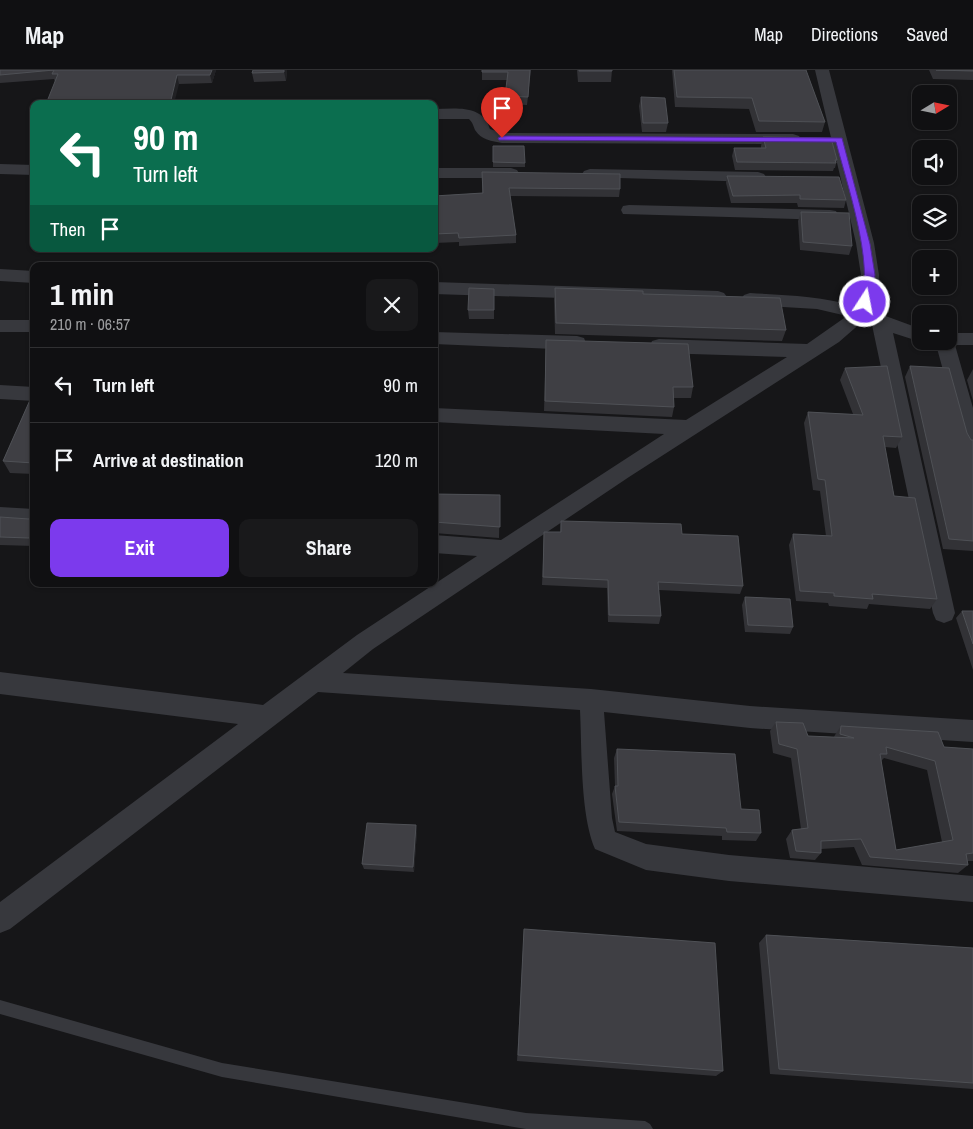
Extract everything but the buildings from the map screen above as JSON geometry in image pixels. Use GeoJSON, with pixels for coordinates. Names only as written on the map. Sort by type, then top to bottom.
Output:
{"type":"FeatureCollection","features":[{"type":"Feature","properties":{"kind":"street"},"geometry":{"type":"LineString","coordinates":[[822,70],[823,139],[839,178],[858,215],[870,275],[871,318],[944,613]]}},
{"type":"Feature","properties":{"kind":"street"},"geometry":{"type":"LineString","coordinates":[[438,114],[475,116],[480,122],[482,131],[490,137],[502,138],[823,139]]}},
{"type":"Feature","properties":{"kind":"street"},"geometry":{"type":"LineString","coordinates":[[0,169],[30,170]]}},
{"type":"Feature","properties":{"kind":"street"},"geometry":{"type":"LineString","coordinates":[[438,173],[530,174]]}},
{"type":"Feature","properties":{"kind":"street"},"geometry":{"type":"LineString","coordinates":[[570,174],[770,177]]}},
{"type":"Feature","properties":{"kind":"street"},"geometry":{"type":"LineString","coordinates":[[629,210],[858,215]]}},
{"type":"Feature","properties":{"kind":"street"},"geometry":{"type":"LineString","coordinates":[[0,275],[30,277]]}},
{"type":"Feature","properties":{"kind":"street"},"geometry":{"type":"LineString","coordinates":[[438,288],[808,302],[836,306],[912,333]]}},
{"type":"Feature","properties":{"kind":"street"},"geometry":{"type":"LineString","coordinates":[[0,919],[365,642],[504,549],[850,324],[871,318]]}},
{"type":"Feature","properties":{"kind":"street"},"geometry":{"type":"LineString","coordinates":[[0,326],[30,326]]}},
{"type":"Feature","properties":{"kind":"street"},"geometry":{"type":"LineString","coordinates":[[438,338],[592,343]]}},
{"type":"Feature","properties":{"kind":"street"},"geometry":{"type":"LineString","coordinates":[[957,338],[973,339]]}},
{"type":"Feature","properties":{"kind":"street"},"geometry":{"type":"LineString","coordinates":[[642,345],[810,351]]}},
{"type":"Feature","properties":{"kind":"street"},"geometry":{"type":"LineString","coordinates":[[947,350],[973,443]]}},
{"type":"Feature","properties":{"kind":"street"},"geometry":{"type":"LineString","coordinates":[[0,392],[30,394]]}},
{"type":"Feature","properties":{"kind":"street"},"geometry":{"type":"LineString","coordinates":[[438,415],[690,428]]}},
{"type":"Feature","properties":{"kind":"street"},"geometry":{"type":"LineString","coordinates":[[0,515],[30,518]]}},
{"type":"Feature","properties":{"kind":"street"},"geometry":{"type":"LineString","coordinates":[[438,544],[504,549]]}},
{"type":"Feature","properties":{"kind":"street"},"geometry":{"type":"LineString","coordinates":[[313,682],[591,700],[750,717],[973,731]]}},
{"type":"Feature","properties":{"kind":"street"},"geometry":{"type":"LineString","coordinates":[[0,683],[267,716]]}},
{"type":"Feature","properties":{"kind":"street"},"geometry":{"type":"LineString","coordinates":[[591,700],[599,818],[604,840],[646,857],[720,867],[973,889]]}},
{"type":"Feature","properties":{"kind":"lane"},"geometry":{"type":"LineString","coordinates":[[0,1007],[222,1070],[526,1121],[645,1129]]}},
{"type":"Feature","properties":{"kind":"route"},"geometry":{"type":"LineString","coordinates":[[502,138],[840,140],[866,244],[870,275],[869,292],[865,302]]}}]}
